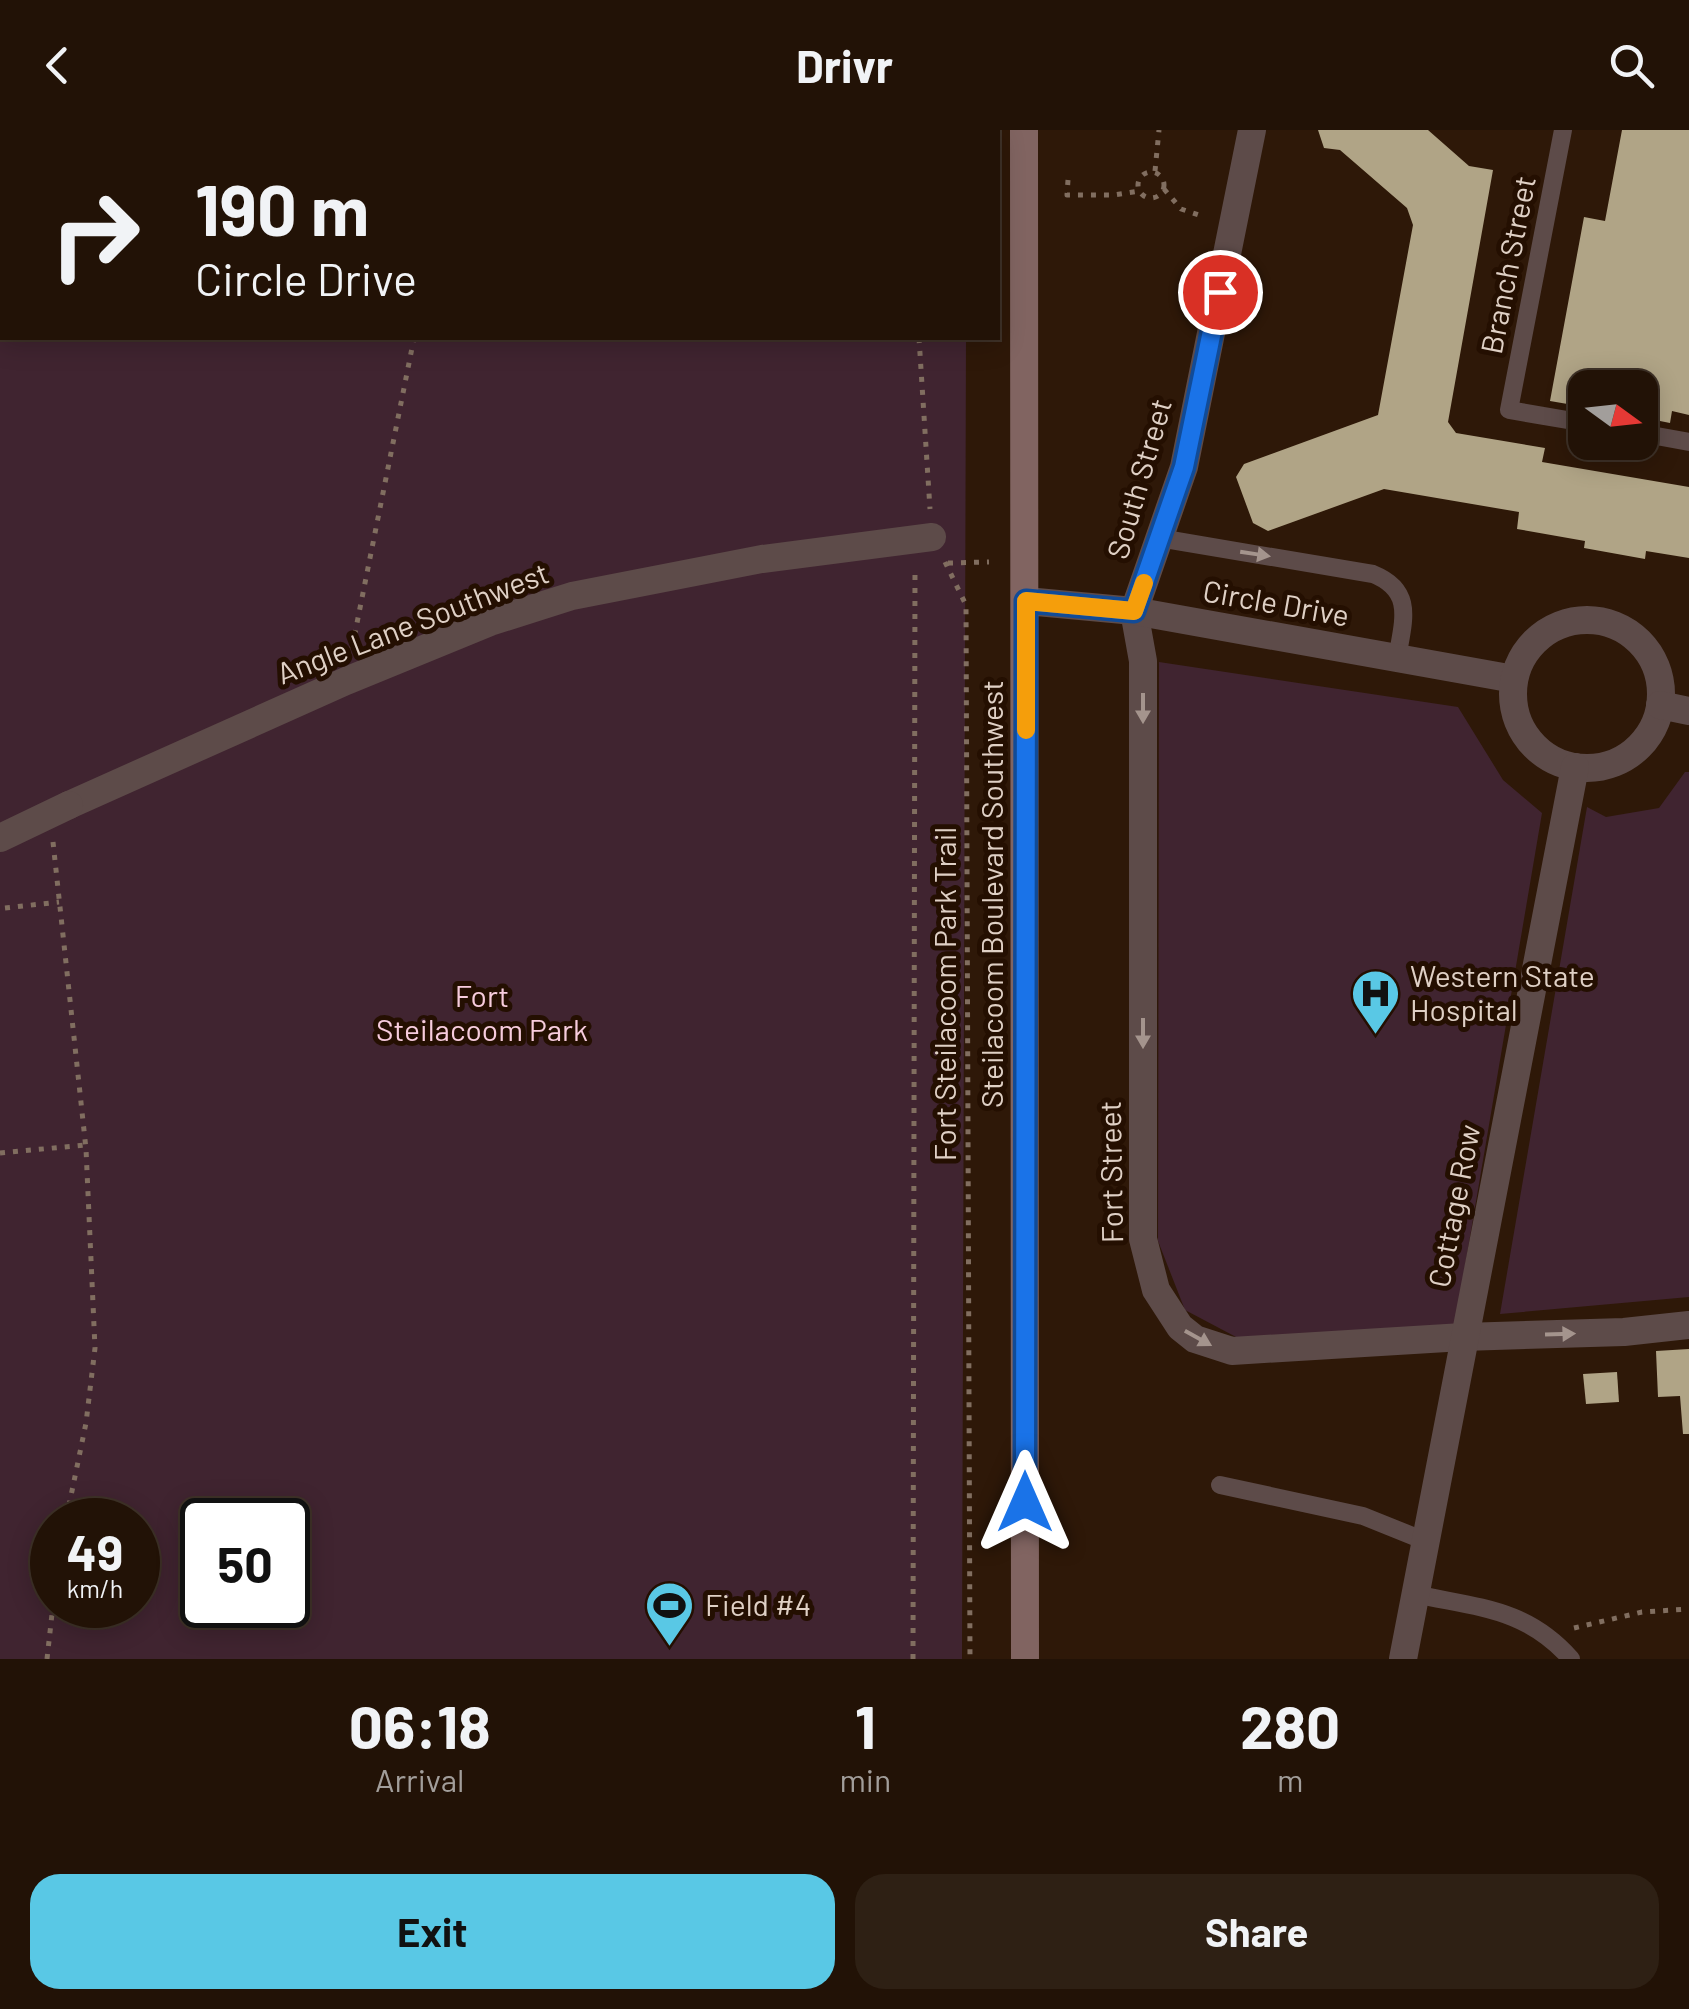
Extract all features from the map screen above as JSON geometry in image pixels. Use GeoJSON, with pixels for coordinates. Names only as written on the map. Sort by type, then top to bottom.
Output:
{"type":"FeatureCollection","features":[{"type":"Feature","properties":{"kind":"main road","name":"Steilacoom Boulevard Southwest"},"geometry":{"type":"LineString","coordinates":[[1024,130],[1025,1659]]}},
{"type":"Feature","properties":{"kind":"street","name":"South Street"},"geometry":{"type":"LineString","coordinates":[[1134,611],[1184,467],[1252,130]]}},
{"type":"Feature","properties":{"kind":"street","name":"Angle Lane Southwest"},"geometry":{"type":"LineString","coordinates":[[0,838],[346,681],[490,622],[572,596],[762,559],[923,538]]}},
{"type":"Feature","properties":{"kind":"street","name":"Circle Drive"},"geometry":{"type":"LineString","coordinates":[[1026,601],[1134,611],[1514,679]]}},
{"type":"Feature","properties":{"kind":"street","name":"Fort Street"},"geometry":{"type":"LineString","coordinates":[[1134,611],[1142,661],[1143,1240],[1156,1290],[1180,1327],[1194,1340],[1232,1351],[1689,1326]]}},
{"type":"Feature","properties":{"kind":"street"},"geometry":{"type":"LineString","coordinates":[[1583,619],[1600,620],[1616,625],[1642,644],[1658,672],[1660,705],[1650,732],[1630,754],[1604,766],[1576,767],[1550,758],[1522,731],[1514,706],[1514,679],[1527,650],[1552,628],[1583,619]]}},
{"type":"Feature","properties":{"kind":"street"},"geometry":{"type":"LineString","coordinates":[[1660,705],[1689,711]]}},
{"type":"Feature","properties":{"kind":"street","name":"Cottage Row"},"geometry":{"type":"LineString","coordinates":[[1403,1659],[1576,767]]}},
{"type":"Feature","properties":{"kind":"lane","name":"Branch Street"},"geometry":{"type":"LineString","coordinates":[[1563,130],[1510,410],[1568,420]]}},
{"type":"Feature","properties":{"kind":"lane"},"geometry":{"type":"LineString","coordinates":[[1658,436],[1689,442]]}},
{"type":"Feature","properties":{"kind":"lane"},"geometry":{"type":"LineString","coordinates":[[1159,538],[1373,574],[1390,581],[1399,592],[1404,609],[1397,658]]}},
{"type":"Feature","properties":{"kind":"lane"},"geometry":{"type":"LineString","coordinates":[[1220,1485],[1363,1516],[1425,1540]]}},
{"type":"Feature","properties":{"kind":"lane"},"geometry":{"type":"LineString","coordinates":[[1415,1594],[1521,1618],[1552,1638],[1571,1659]]}},
{"type":"Feature","properties":{"kind":"path"},"geometry":{"type":"LineString","coordinates":[[1155,173],[1159,130]]}},
{"type":"Feature","properties":{"kind":"path"},"geometry":{"type":"LineString","coordinates":[[1140,191],[1141,178],[1155,173],[1181,209],[1213,219]]}},
{"type":"Feature","properties":{"kind":"path"},"geometry":{"type":"LineString","coordinates":[[1068,180],[1067,195],[1140,191],[1155,197],[1164,189]]}},
{"type":"Feature","properties":{"kind":"path"},"geometry":{"type":"LineString","coordinates":[[346,681],[414,340]]}},
{"type":"Feature","properties":{"kind":"path","name":"Fort Steilacoom Park Trail"},"geometry":{"type":"LineString","coordinates":[[919,340],[923,538],[945,562],[966,605],[970,1659]]}},
{"type":"Feature","properties":{"kind":"path"},"geometry":{"type":"LineString","coordinates":[[913,1659],[923,538]]}},
{"type":"Feature","properties":{"kind":"path"},"geometry":{"type":"LineString","coordinates":[[945,562],[989,562]]}},
{"type":"Feature","properties":{"kind":"path"},"geometry":{"type":"LineString","coordinates":[[60,809],[59,902],[86,1145],[95,1348],[86,1423],[71,1498]]}},
{"type":"Feature","properties":{"kind":"path"},"geometry":{"type":"LineString","coordinates":[[5,908],[59,902]]}},
{"type":"Feature","properties":{"kind":"path"},"geometry":{"type":"LineString","coordinates":[[0,1153],[86,1145]]}},
{"type":"Feature","properties":{"kind":"path"},"geometry":{"type":"LineString","coordinates":[[1552,1638],[1582,1624],[1642,1612],[1689,1610]]}},
{"type":"Feature","properties":{"kind":"path"},"geometry":{"type":"LineString","coordinates":[[47,1659],[50,1628]]}},
{"type":"Feature","properties":{"kind":"green space","name":"Fort Steilacoom Park"},"geometry":{"type":"Polygon","coordinates":[[[0,340],[966,340],[962,1659],[0,1659],[0,340]]]}},
{"type":"Feature","properties":{"kind":"green space"},"geometry":{"type":"Polygon","coordinates":[[[1159,662],[1458,707],[1503,780],[1542,813],[1455,1325],[1238,1338],[1185,1310],[1158,1241],[1159,662]]]}},
{"type":"Feature","properties":{"kind":"green space"},"geometry":{"type":"Polygon","coordinates":[[[1685,772],[1689,772],[1689,1297],[1500,1314],[1587,807],[1606,817],[1659,808],[1685,772]]]}},
{"type":"Feature","properties":{"kind":"building"},"geometry":{"type":"Polygon","coordinates":[[[1318,130],[1428,130],[1469,166],[1493,170],[1448,422],[1456,433],[1545,448],[1542,462],[1689,487],[1689,558],[1646,551],[1645,559],[1584,548],[1585,541],[1517,529],[1519,512],[1384,489],[1268,531],[1253,523],[1236,477],[1244,464],[1378,415],[1413,225],[1407,208],[1340,150],[1324,148],[1318,130]]]}},
{"type":"Feature","properties":{"kind":"building"},"geometry":{"type":"Polygon","coordinates":[[[1622,130],[1689,130],[1689,415],[1672,411],[1670,423],[1658,421],[1658,370],[1568,370],[1568,404],[1550,401],[1584,217],[1605,221],[1622,130]]]}},
{"type":"Feature","properties":{"kind":"building"},"geometry":{"type":"Polygon","coordinates":[[[1689,1349],[1689,1434],[1683,1434],[1680,1396],[1658,1397],[1656,1351],[1689,1349]]]}},
{"type":"Feature","properties":{"kind":"building"},"geometry":{"type":"Polygon","coordinates":[[[1617,1372],[1619,1402],[1586,1404],[1583,1374],[1617,1372]]]}},
{"type":"Feature","properties":{"kind":"slow traffic"},"geometry":{"type":"LineString","coordinates":[[1026,730],[1026,601],[1134,611],[1144,583]]}},
{"type":"Feature","properties":{"kind":"place","name":"Western State Hospital"},"geometry":{"type":"Point","coordinates":[1375,1036]}},
{"type":"Feature","properties":{"kind":"place","name":"Field #4"},"geometry":{"type":"Point","coordinates":[670,1648]}},
{"type":"Feature","properties":{"kind":"route"},"geometry":{"type":"LineString","coordinates":[[1025,1502],[1026,601],[1134,611],[1184,467],[1220,292]]}}]}
